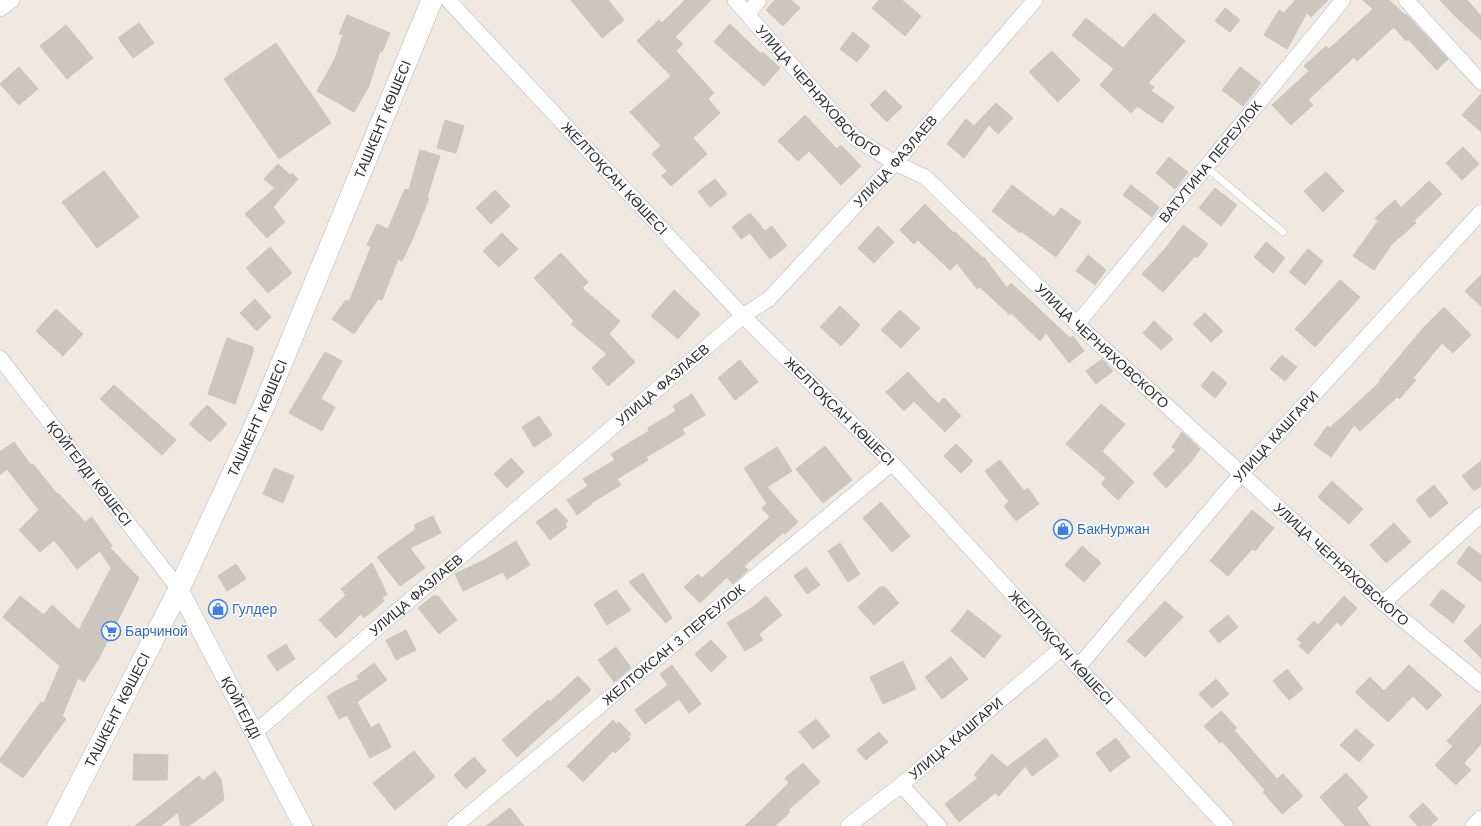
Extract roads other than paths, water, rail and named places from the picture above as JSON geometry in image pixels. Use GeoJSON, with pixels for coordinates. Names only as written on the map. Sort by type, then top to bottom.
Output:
{"type":"FeatureCollection","features":[{"type":"Feature","properties":{"kind":"main road","name":"ТАШКЕНТ КӨШЕСІ"},"geometry":{"type":"LineString","coordinates":[[58,826],[179,589],[263,408],[432,0]]}},
{"type":"Feature","properties":{"kind":"street"},"geometry":{"type":"LineString","coordinates":[[0,9],[12,0]]}},
{"type":"Feature","properties":{"kind":"street","name":"ЖЕЛТОҚСАН КӨШЕСІ"},"geometry":{"type":"LineString","coordinates":[[448,0],[743,316],[892,463],[1078,667],[1226,826]]}},
{"type":"Feature","properties":{"kind":"street","name":"УЛИЦА ЧЕРНЯХОВСКОГО"},"geometry":{"type":"LineString","coordinates":[[735,0],[855,138],[895,163],[925,177],[1077,324],[1241,474],[1383,603],[1481,684]]}},
{"type":"Feature","properties":{"kind":"street"},"geometry":{"type":"LineString","coordinates":[[748,14],[759,0]]}},
{"type":"Feature","properties":{"kind":"street","name":"УЛИЦА ФАЗЛАЕВ"},"geometry":{"type":"LineString","coordinates":[[254,732],[743,316],[769,299],[895,163],[1035,0]]}},
{"type":"Feature","properties":{"kind":"street","name":"ВАТУТИНА ПЕРЕУЛОК"},"geometry":{"type":"LineString","coordinates":[[1077,324],[1343,0]]}},
{"type":"Feature","properties":{"kind":"street"},"geometry":{"type":"LineString","coordinates":[[1406,0],[1481,82]]}},
{"type":"Feature","properties":{"kind":"street","name":"УЛИЦА КАШГАРИ"},"geometry":{"type":"LineString","coordinates":[[1078,667],[1241,474],[1481,212]]}},
{"type":"Feature","properties":{"kind":"street","name":"ҚОЙГЕЛДІ КӨШЕСІ"},"geometry":{"type":"LineString","coordinates":[[0,358],[179,589]]}},
{"type":"Feature","properties":{"kind":"street","name":"ЖЕЛТОКСАН 3 ПЕРЕУЛОК"},"geometry":{"type":"LineString","coordinates":[[455,826],[892,463]]}},
{"type":"Feature","properties":{"kind":"street"},"geometry":{"type":"LineString","coordinates":[[1383,603],[1481,514]]}},
{"type":"Feature","properties":{"kind":"street","name":"ҚОЙГЕЛДІ"},"geometry":{"type":"LineString","coordinates":[[179,589],[303,826]]}},
{"type":"Feature","properties":{"kind":"street","name":"УЛИЦА КАШГАРИ"},"geometry":{"type":"LineString","coordinates":[[848,826],[901,785],[1062,648]]}},
{"type":"Feature","properties":{"kind":"street"},"geometry":{"type":"LineString","coordinates":[[901,785],[939,826]]}},
{"type":"Feature","properties":{"kind":"street"},"geometry":{"type":"LineString","coordinates":[[1473,826],[1481,818]]}},
{"type":"Feature","properties":{"kind":"lane"},"geometry":{"type":"LineString","coordinates":[[1206,167],[1283,232]]}},
{"type":"Feature","properties":{"kind":"place","name":"БакНуржан"},"geometry":{"type":"Point","coordinates":[1063,529]}},
{"type":"Feature","properties":{"kind":"place","name":"Гулдер"},"geometry":{"type":"Point","coordinates":[218,609]}},
{"type":"Feature","properties":{"kind":"place","name":"Барчиной"},"geometry":{"type":"Point","coordinates":[111,631]}}]}
